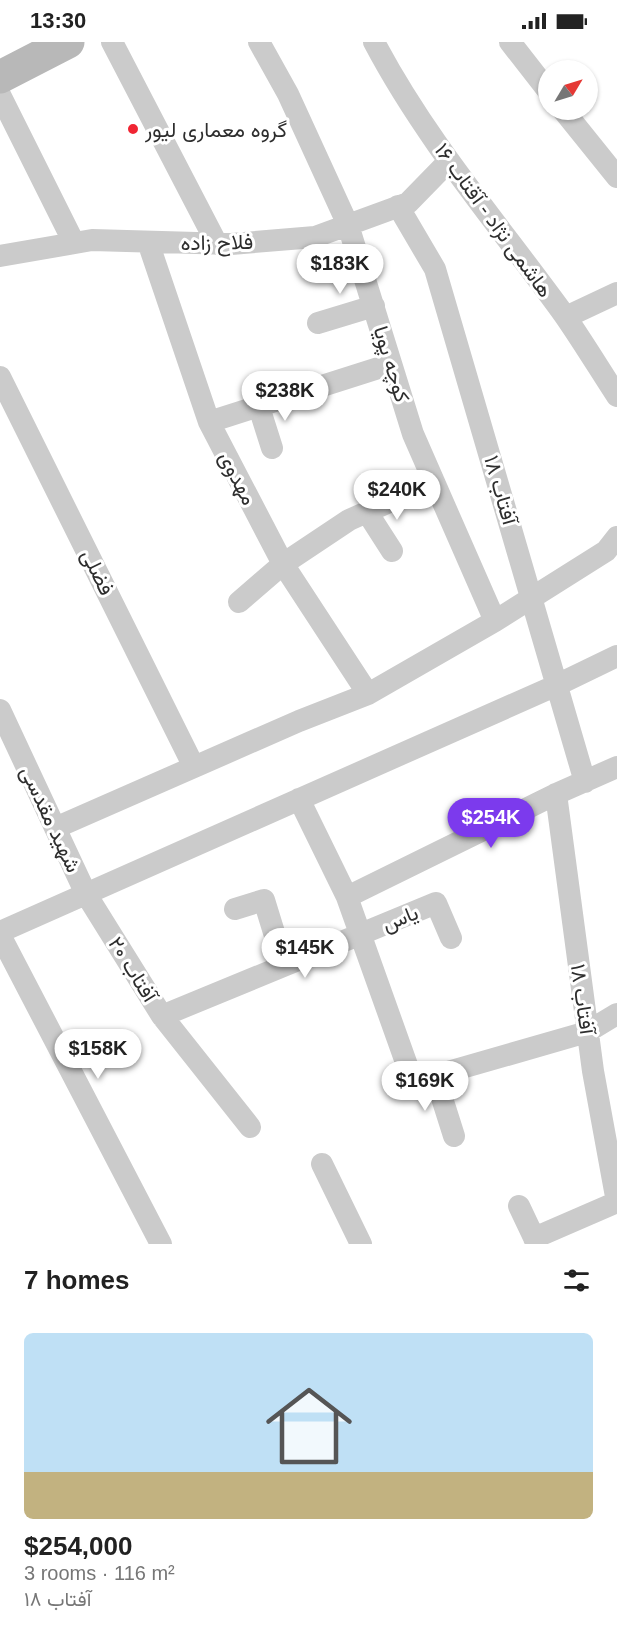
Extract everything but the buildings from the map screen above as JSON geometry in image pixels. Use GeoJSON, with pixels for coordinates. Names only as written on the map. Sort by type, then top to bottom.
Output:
{"type":"FeatureCollection","features":[{"type":"Feature","properties":{"kind":"main road"},"geometry":{"type":"LineString","coordinates":[[0,77],[68,42]]}},
{"type":"Feature","properties":{"kind":"street"},"geometry":{"type":"LineString","coordinates":[[112,42],[217,244]]}},
{"type":"Feature","properties":{"kind":"street","name":"کوچه پویا"},"geometry":{"type":"LineString","coordinates":[[260,42],[288,94],[348,225],[413,434],[495,621]]}},
{"type":"Feature","properties":{"kind":"street","name":"هاشمی نژاد - آقتاب ۱۶"},"geometry":{"type":"LineString","coordinates":[[374,42],[449,161],[566,317],[617,396]]}},
{"type":"Feature","properties":{"kind":"street"},"geometry":{"type":"LineString","coordinates":[[510,42],[538,78]]}},
{"type":"Feature","properties":{"kind":"street"},"geometry":{"type":"LineString","coordinates":[[0,95],[74,243]]}},
{"type":"Feature","properties":{"kind":"street"},"geometry":{"type":"LineString","coordinates":[[571,120],[617,177]]}},
{"type":"Feature","properties":{"kind":"street","name":"فلاح زاده"},"geometry":{"type":"LineString","coordinates":[[0,256],[92,240],[217,244],[315,237],[408,203],[449,161]]}},
{"type":"Feature","properties":{"kind":"street","name":"آفتاب ۱۸"},"geometry":{"type":"LineString","coordinates":[[398,206],[435,269],[585,782]]}},
{"type":"Feature","properties":{"kind":"street","name":"مهدوی"},"geometry":{"type":"LineString","coordinates":[[148,242],[209,422],[283,564],[368,694]]}},
{"type":"Feature","properties":{"kind":"street"},"geometry":{"type":"LineString","coordinates":[[566,317],[617,294]]}},
{"type":"Feature","properties":{"kind":"street"},"geometry":{"type":"LineString","coordinates":[[318,323],[374,306]]}},
{"type":"Feature","properties":{"kind":"street"},"geometry":{"type":"LineString","coordinates":[[209,422],[392,364]]}},
{"type":"Feature","properties":{"kind":"street","name":"فضلی"},"geometry":{"type":"LineString","coordinates":[[0,377],[194,767]]}},
{"type":"Feature","properties":{"kind":"street"},"geometry":{"type":"LineString","coordinates":[[259,407],[272,448]]}},
{"type":"Feature","properties":{"kind":"street"},"geometry":{"type":"LineString","coordinates":[[239,602],[283,564],[349,520],[434,482]]}},
{"type":"Feature","properties":{"kind":"street"},"geometry":{"type":"LineString","coordinates":[[367,512],[392,551]]}},
{"type":"Feature","properties":{"kind":"street"},"geometry":{"type":"LineString","coordinates":[[55,828],[299,721],[368,694],[495,621],[606,551],[617,537]]}},
{"type":"Feature","properties":{"kind":"street"},"geometry":{"type":"LineString","coordinates":[[161,1244],[0,934],[617,656]]}},
{"type":"Feature","properties":{"kind":"street","name":"شهید مقدسی"},"geometry":{"type":"LineString","coordinates":[[0,711],[5,736],[55,828],[86,894]]}},
{"type":"Feature","properties":{"kind":"street"},"geometry":{"type":"LineString","coordinates":[[347,897],[556,794],[617,767]]}},
{"type":"Feature","properties":{"kind":"street","name":"آفتاب ۱۸"},"geometry":{"type":"LineString","coordinates":[[556,794],[593,1071],[617,1202]]}},
{"type":"Feature","properties":{"kind":"street"},"geometry":{"type":"LineString","coordinates":[[299,800],[347,897],[413,1082],[588,1032],[617,1014]]}},
{"type":"Feature","properties":{"kind":"street","name":"آفتاب ۲۰"},"geometry":{"type":"LineString","coordinates":[[86,894],[162,1016],[250,1126]]}},
{"type":"Feature","properties":{"kind":"street"},"geometry":{"type":"LineString","coordinates":[[235,909],[264,900],[284,965]]}},
{"type":"Feature","properties":{"kind":"street","name":"یاس"},"geometry":{"type":"LineString","coordinates":[[162,1016],[436,903],[451,938]]}},
{"type":"Feature","properties":{"kind":"street"},"geometry":{"type":"LineString","coordinates":[[435,1076],[454,1136]]}},
{"type":"Feature","properties":{"kind":"street"},"geometry":{"type":"LineString","coordinates":[[322,1164],[361,1244]]}},
{"type":"Feature","properties":{"kind":"street"},"geometry":{"type":"LineString","coordinates":[[519,1206],[536,1241],[617,1202]]}},
{"type":"Feature","properties":{"kind":"place","name":"گروه معماری لیور"},"geometry":{"type":"Point","coordinates":[133,129]}}]}
